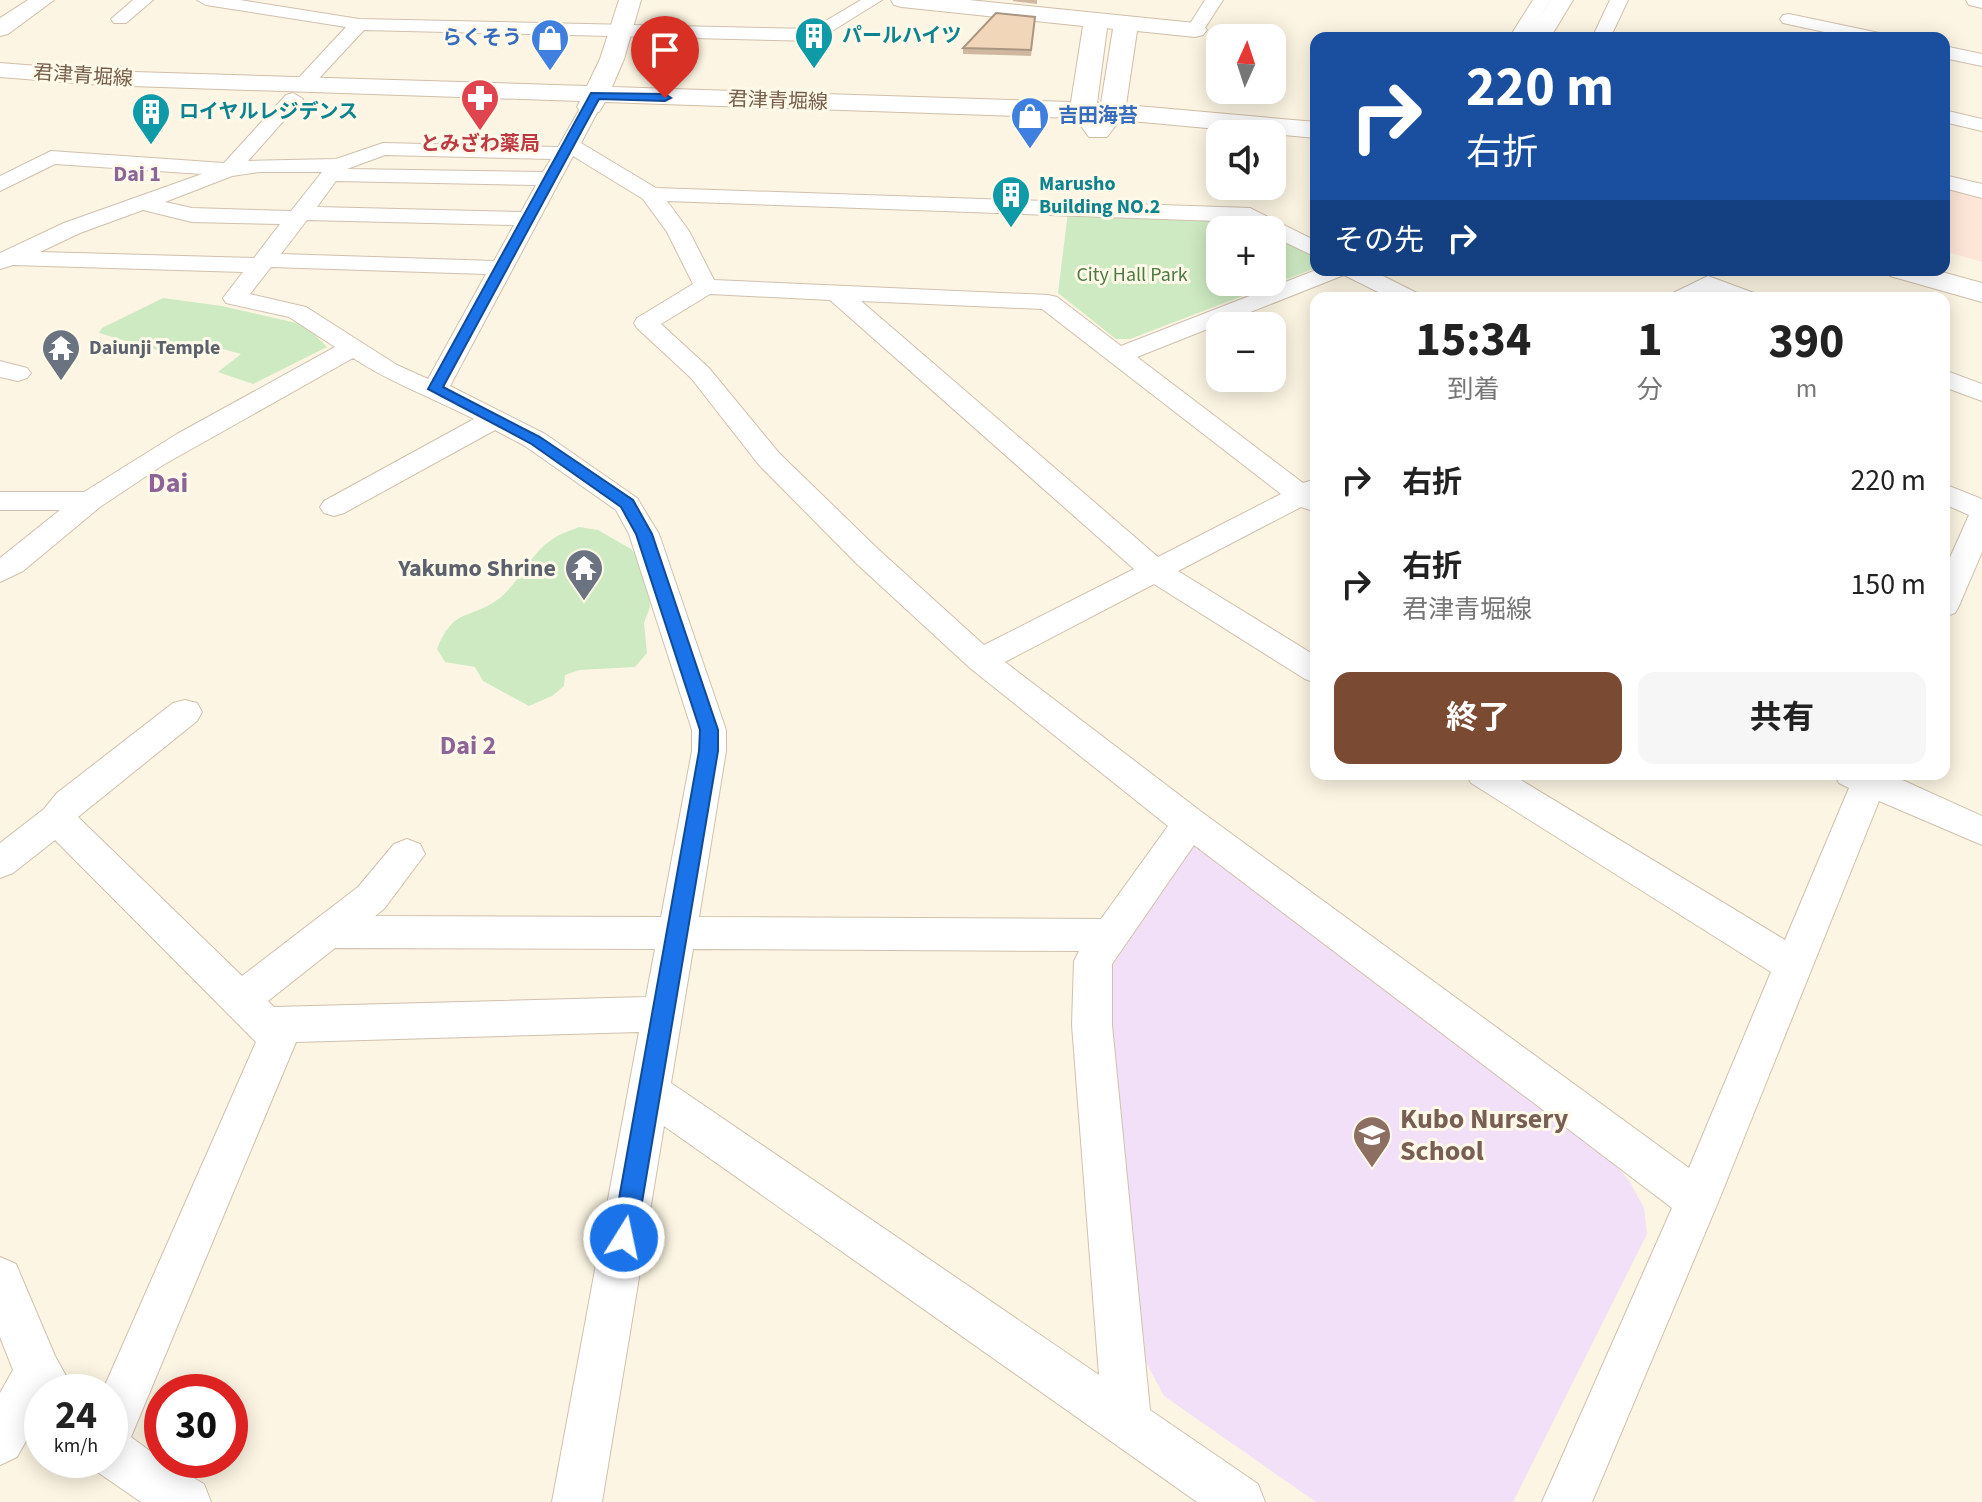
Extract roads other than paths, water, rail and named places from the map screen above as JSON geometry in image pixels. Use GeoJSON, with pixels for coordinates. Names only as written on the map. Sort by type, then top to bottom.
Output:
{"type":"FeatureCollection","features":[{"type":"Feature","properties":{"kind":"main road"},"geometry":{"type":"LineString","coordinates":[[0,29],[43,0]]}},
{"type":"Feature","properties":{"kind":"main road"},"geometry":{"type":"LineString","coordinates":[[592,101],[623,28],[630,0]]}},
{"type":"Feature","properties":{"kind":"main road"},"geometry":{"type":"LineString","coordinates":[[902,0],[942,1],[1195,30]]}},
{"type":"Feature","properties":{"kind":"main road"},"geometry":{"type":"LineString","coordinates":[[1542,32],[1562,0]]}},
{"type":"Feature","properties":{"kind":"main road"},"geometry":{"type":"LineString","coordinates":[[1096,20],[1098,118]]}},
{"type":"Feature","properties":{"kind":"main road"},"geometry":{"type":"LineString","coordinates":[[1098,118],[1126,23]]}},
{"type":"Feature","properties":{"kind":"main road","name":"君津青堀線"},"geometry":{"type":"LineString","coordinates":[[0,70],[297,92],[1098,118],[1310,130]]}},
{"type":"Feature","properties":{"kind":"main road","name":"君津青堀線"},"geometry":{"type":"LineString","coordinates":[[0,82],[128,94],[297,92]]}},
{"type":"Feature","properties":{"kind":"main road","name":"君津青堀線"},"geometry":{"type":"LineString","coordinates":[[1098,118],[1206,137]]}},
{"type":"Feature","properties":{"kind":"main road"},"geometry":{"type":"LineString","coordinates":[[1286,147],[1310,149]]}},
{"type":"Feature","properties":{"kind":"main road"},"geometry":{"type":"LineString","coordinates":[[1950,267],[1982,276]]}},
{"type":"Feature","properties":{"kind":"main road"},"geometry":{"type":"LineString","coordinates":[[1922,276],[1982,293]]}},
{"type":"Feature","properties":{"kind":"street"},"geometry":{"type":"LineString","coordinates":[[120,19],[144,0]]}},
{"type":"Feature","properties":{"kind":"street"},"geometry":{"type":"LineString","coordinates":[[206,0],[359,24],[816,35],[873,0]]}},
{"type":"Feature","properties":{"kind":"street"},"geometry":{"type":"LineString","coordinates":[[1195,30],[1214,0]]}},
{"type":"Feature","properties":{"kind":"street"},"geometry":{"type":"LineString","coordinates":[[1522,32],[1542,0]]}},
{"type":"Feature","properties":{"kind":"street"},"geometry":{"type":"LineString","coordinates":[[1604,32],[1619,0]]}},
{"type":"Feature","properties":{"kind":"street"},"geometry":{"type":"LineString","coordinates":[[1783,32],[1803,0]]}},
{"type":"Feature","properties":{"kind":"street"},"geometry":{"type":"LineString","coordinates":[[1789,19],[1849,32]]}},
{"type":"Feature","properties":{"kind":"street"},"geometry":{"type":"LineString","coordinates":[[231,170],[359,24]]}},
{"type":"Feature","properties":{"kind":"street"},"geometry":{"type":"LineString","coordinates":[[1950,53],[1982,60]]}},
{"type":"Feature","properties":{"kind":"street"},"geometry":{"type":"LineString","coordinates":[[435,389],[592,101]]}},
{"type":"Feature","properties":{"kind":"street"},"geometry":{"type":"LineString","coordinates":[[1950,117],[1982,125]]}},
{"type":"Feature","properties":{"kind":"street"},"geometry":{"type":"LineString","coordinates":[[577,1502],[709,751],[709,730],[644,534],[627,504],[535,440],[497,418],[435,389],[414,383],[297,312],[235,298],[334,170],[383,149],[567,149],[651,194],[678,231],[706,287]]}},
{"type":"Feature","properties":{"kind":"street"},"geometry":{"type":"LineString","coordinates":[[13,155],[231,170]]}},
{"type":"Feature","properties":{"kind":"street"},"geometry":{"type":"LineString","coordinates":[[0,185],[51,157]]}},
{"type":"Feature","properties":{"kind":"street"},"geometry":{"type":"LineString","coordinates":[[5,260],[72,228],[231,170],[259,166],[550,179]]}},
{"type":"Feature","properties":{"kind":"street"},"geometry":{"type":"LineString","coordinates":[[1950,183],[1982,191]]}},
{"type":"Feature","properties":{"kind":"street"},"geometry":{"type":"LineString","coordinates":[[651,194],[1250,215],[1310,247]]}},
{"type":"Feature","properties":{"kind":"street"},"geometry":{"type":"LineString","coordinates":[[140,203],[192,215],[529,219]]}},
{"type":"Feature","properties":{"kind":"street"},"geometry":{"type":"LineString","coordinates":[[5,260],[502,268]]}},
{"type":"Feature","properties":{"kind":"street"},"geometry":{"type":"LineString","coordinates":[[1120,355],[1321,276]]}},
{"type":"Feature","properties":{"kind":"street"},"geometry":{"type":"LineString","coordinates":[[1365,276],[1396,292]]}},
{"type":"Feature","properties":{"kind":"street"},"geometry":{"type":"LineString","coordinates":[[1692,292],[1708,283],[1730,292]]}},
{"type":"Feature","properties":{"kind":"street"},"geometry":{"type":"LineString","coordinates":[[1310,495],[1048,302],[706,287],[668,307],[646,323],[700,373],[769,459],[868,557],[981,660],[1190,823],[1697,1200]]}},
{"type":"Feature","properties":{"kind":"street"},"geometry":{"type":"LineString","coordinates":[[837,293],[1155,571],[1310,667]]}},
{"type":"Feature","properties":{"kind":"street"},"geometry":{"type":"LineString","coordinates":[[0,572],[17,562],[90,501],[231,414],[353,348]]}},
{"type":"Feature","properties":{"kind":"street"},"geometry":{"type":"LineString","coordinates":[[1950,380],[1982,393]]}},
{"type":"Feature","properties":{"kind":"street"},"geometry":{"type":"LineString","coordinates":[[334,507],[497,418]]}},
{"type":"Feature","properties":{"kind":"street"},"geometry":{"type":"LineString","coordinates":[[981,660],[1310,496]]}},
{"type":"Feature","properties":{"kind":"street"},"geometry":{"type":"LineString","coordinates":[[1950,496],[1982,510]]}},
{"type":"Feature","properties":{"kind":"street"},"geometry":{"type":"LineString","coordinates":[[0,501],[90,501]]}},
{"type":"Feature","properties":{"kind":"street"},"geometry":{"type":"LineString","coordinates":[[1950,592],[1982,517]]}},
{"type":"Feature","properties":{"kind":"street"},"geometry":{"type":"LineString","coordinates":[[0,863],[57,819],[69,803],[185,712]]}},
{"type":"Feature","properties":{"kind":"street"},"geometry":{"type":"LineString","coordinates":[[1493,780],[1793,965]]}},
{"type":"Feature","properties":{"kind":"street"},"geometry":{"type":"LineString","coordinates":[[1567,1502],[1697,1200],[1793,965],[1863,780]]}},
{"type":"Feature","properties":{"kind":"street"},"geometry":{"type":"LineString","coordinates":[[1871,780],[1982,831]]}},
{"type":"Feature","properties":{"kind":"street"},"geometry":{"type":"LineString","coordinates":[[57,819],[278,1037],[128,1388]]}},
{"type":"Feature","properties":{"kind":"street"},"geometry":{"type":"LineString","coordinates":[[1127,1425],[1092,1025],[1093,961],[1190,823]]}},
{"type":"Feature","properties":{"kind":"street"},"geometry":{"type":"LineString","coordinates":[[252,1012],[327,932],[371,898],[407,854]]}},
{"type":"Feature","properties":{"kind":"street"},"geometry":{"type":"LineString","coordinates":[[327,932],[1111,935]]}},
{"type":"Feature","properties":{"kind":"street"},"geometry":{"type":"LineString","coordinates":[[252,1012],[663,1014]]}},
{"type":"Feature","properties":{"kind":"street"},"geometry":{"type":"LineString","coordinates":[[650,1092],[1240,1502]]}},
{"type":"Feature","properties":{"kind":"street"},"geometry":{"type":"LineString","coordinates":[[0,1280],[41,1374]]}},
{"type":"Feature","properties":{"kind":"street"},"geometry":{"type":"LineString","coordinates":[[0,1440],[24,1410]]}},
{"type":"Feature","properties":{"kind":"street"},"geometry":{"type":"LineString","coordinates":[[128,1464],[186,1502]]}},
{"type":"Feature","properties":{"kind":"place","name":"パールハイツ"},"geometry":{"type":"Point","coordinates":[814,70]}},
{"type":"Feature","properties":{"kind":"place","name":"らくそう"},"geometry":{"type":"Point","coordinates":[550,72]}},
{"type":"Feature","properties":{"kind":"place","name":"とみざわ薬局"},"geometry":{"type":"Point","coordinates":[480,132]}},
{"type":"Feature","properties":{"kind":"place","name":"ロイヤルレジデンス"},"geometry":{"type":"Point","coordinates":[151,146]}},
{"type":"Feature","properties":{"kind":"place","name":"吉田海苔"},"geometry":{"type":"Point","coordinates":[1030,150]}},
{"type":"Feature","properties":{"kind":"place","name":"Marusho Building NO.2"},"geometry":{"type":"Point","coordinates":[1011,229]}},
{"type":"Feature","properties":{"kind":"place","name":"Daiunji Temple"},"geometry":{"type":"Point","coordinates":[61,382]}},
{"type":"Feature","properties":{"kind":"place","name":"Yakumo Shrine"},"geometry":{"type":"Point","coordinates":[584,602]}},
{"type":"Feature","properties":{"kind":"place","name":"Kubo Nursery School"},"geometry":{"type":"Point","coordinates":[1372,1169]}},
{"type":"Feature","properties":{"kind":"district","name":"Dai 1"},"geometry":{"type":"Point","coordinates":[137,174]}},
{"type":"Feature","properties":{"kind":"district","name":"Dai"},"geometry":{"type":"Point","coordinates":[168,483]}},
{"type":"Feature","properties":{"kind":"district","name":"Dai 2"},"geometry":{"type":"Point","coordinates":[468,745]}},
{"type":"Feature","properties":{"kind":"park label","name":"City Hall Park"},"geometry":{"type":"Point","coordinates":[1132,275]}}]}
